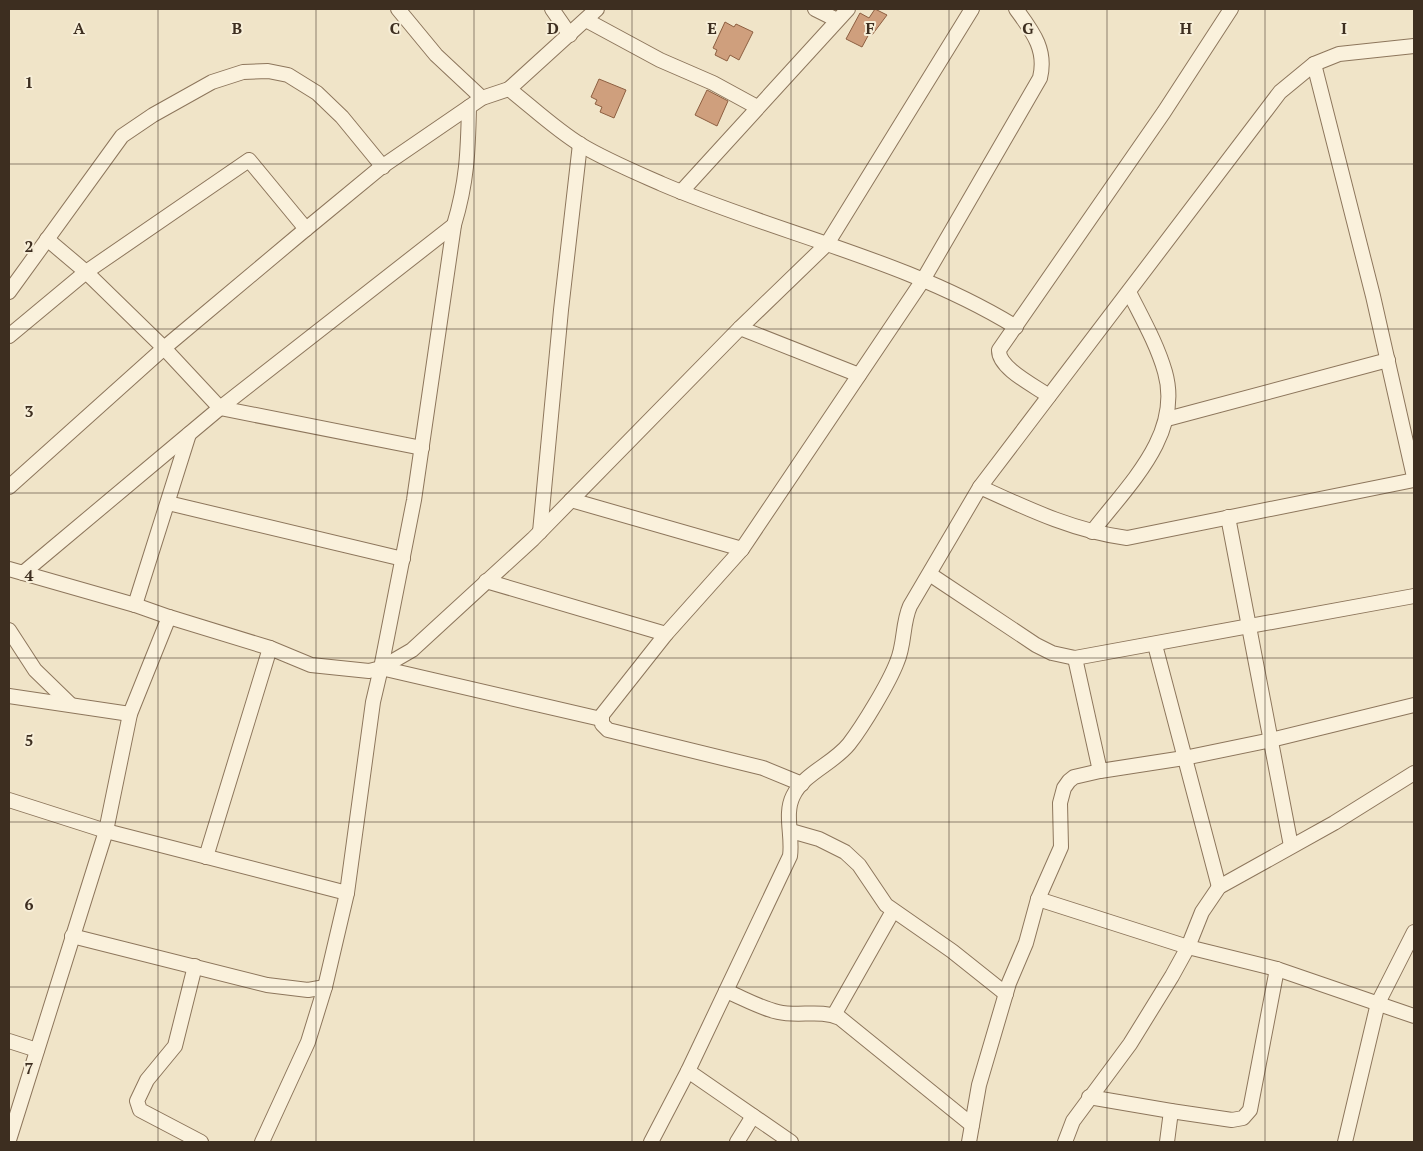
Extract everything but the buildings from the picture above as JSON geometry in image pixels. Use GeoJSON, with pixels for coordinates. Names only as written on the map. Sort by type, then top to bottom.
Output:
{"type":"FeatureCollection","features":[{"type":"Feature","properties":{"kind":"street"},"geometry":{"type":"LineString","coordinates":[[398,9],[436,55],[482,98]]}},
{"type":"Feature","properties":{"kind":"street"},"geometry":{"type":"LineString","coordinates":[[552,9],[570,35]]}},
{"type":"Feature","properties":{"kind":"street"},"geometry":{"type":"LineString","coordinates":[[9,487],[164,348],[306,229],[383,167],[482,98],[509,89],[597,9]]}},
{"type":"Feature","properties":{"kind":"street"},"geometry":{"type":"LineString","coordinates":[[815,9],[838,20]]}},
{"type":"Feature","properties":{"kind":"street"},"geometry":{"type":"LineString","coordinates":[[681,192],[848,9]]}},
{"type":"Feature","properties":{"kind":"street"},"geometry":{"type":"LineString","coordinates":[[9,569],[135,605],[270,648],[311,665],[370,671],[381,668],[412,650],[540,532],[740,328],[827,244],[972,9]]}},
{"type":"Feature","properties":{"kind":"street"},"geometry":{"type":"LineString","coordinates":[[601,719],[666,634],[742,549],[923,280],[1040,78],[1044,64],[1042,51],[1036,38],[1016,9]]}},
{"type":"Feature","properties":{"kind":"street"},"geometry":{"type":"LineString","coordinates":[[1049,396],[1001,361],[1000,350],[1159,120],[1231,9]]}},
{"type":"Feature","properties":{"kind":"street"},"geometry":{"type":"LineString","coordinates":[[586,20],[660,60],[713,83],[757,107]]}},
{"type":"Feature","properties":{"kind":"street"},"geometry":{"type":"LineString","coordinates":[[651,1142],[688,1071],[790,856],[791,831],[788,810],[793,795],[802,784],[838,755],[854,736],[898,661],[904,620],[980,487],[1280,92],[1314,64],[1339,54],[1414,46]]}},
{"type":"Feature","properties":{"kind":"street"},"geometry":{"type":"LineString","coordinates":[[980,487],[1038,514],[1092,532],[1126,538],[1414,478],[1388,360],[1314,64]]}},
{"type":"Feature","properties":{"kind":"street"},"geometry":{"type":"LineString","coordinates":[[9,292],[122,136],[153,115],[212,82],[243,72],[268,71],[288,76],[317,93],[342,117],[383,167]]}},
{"type":"Feature","properties":{"kind":"street"},"geometry":{"type":"LineString","coordinates":[[509,89],[580,144],[681,192],[755,221],[827,244],[923,280],[969,300],[1016,327]]}},
{"type":"Feature","properties":{"kind":"street"},"geometry":{"type":"LineString","coordinates":[[262,1142],[308,1042],[325,987],[347,893],[373,702],[402,560],[422,448],[454,225],[464,192],[468,164],[469,108]]}},
{"type":"Feature","properties":{"kind":"street"},"geometry":{"type":"LineString","coordinates":[[540,532],[561,310],[580,144]]}},
{"type":"Feature","properties":{"kind":"street"},"geometry":{"type":"LineString","coordinates":[[9,336],[86,272],[248,160],[306,229]]}},
{"type":"Feature","properties":{"kind":"street"},"geometry":{"type":"LineString","coordinates":[[23,573],[220,408],[312,339],[454,225]]}},
{"type":"Feature","properties":{"kind":"street"},"geometry":{"type":"LineString","coordinates":[[47,239],[86,272],[164,348],[220,408],[422,448]]}},
{"type":"Feature","properties":{"kind":"street"},"geometry":{"type":"LineString","coordinates":[[1092,532],[1150,456],[1165,428],[1170,404],[1166,373],[1153,339],[1129,292]]}},
{"type":"Feature","properties":{"kind":"street"},"geometry":{"type":"LineString","coordinates":[[740,328],[859,375]]}},
{"type":"Feature","properties":{"kind":"street"},"geometry":{"type":"LineString","coordinates":[[1167,419],[1388,360]]}},
{"type":"Feature","properties":{"kind":"street"},"geometry":{"type":"LineString","coordinates":[[135,605],[189,434]]}},
{"type":"Feature","properties":{"kind":"street"},"geometry":{"type":"LineString","coordinates":[[571,500],[742,549]]}},
{"type":"Feature","properties":{"kind":"street"},"geometry":{"type":"LineString","coordinates":[[168,503],[402,560]]}},
{"type":"Feature","properties":{"kind":"street"},"geometry":{"type":"LineString","coordinates":[[1228,517],[1291,846]]}},
{"type":"Feature","properties":{"kind":"street"},"geometry":{"type":"LineString","coordinates":[[930,575],[1036,644],[1052,653],[1075,658],[1156,645],[1414,596]]}},
{"type":"Feature","properties":{"kind":"street"},"geometry":{"type":"LineString","coordinates":[[486,581],[666,634]]}},
{"type":"Feature","properties":{"kind":"street"},"geometry":{"type":"LineString","coordinates":[[9,1140],[106,831],[130,714],[168,617]]}},
{"type":"Feature","properties":{"kind":"street"},"geometry":{"type":"LineString","coordinates":[[9,630],[35,670],[70,704]]}},
{"type":"Feature","properties":{"kind":"street"},"geometry":{"type":"LineString","coordinates":[[1156,645],[1219,887]]}},
{"type":"Feature","properties":{"kind":"street"},"geometry":{"type":"LineString","coordinates":[[206,857],[270,648]]}},
{"type":"Feature","properties":{"kind":"street"},"geometry":{"type":"LineString","coordinates":[[1075,658],[1100,771]]}},
{"type":"Feature","properties":{"kind":"street"},"geometry":{"type":"LineString","coordinates":[[381,668],[601,719]]}},
{"type":"Feature","properties":{"kind":"street"},"geometry":{"type":"LineString","coordinates":[[9,696],[130,714]]}},
{"type":"Feature","properties":{"kind":"street"},"geometry":{"type":"LineString","coordinates":[[969,1142],[979,1085],[1006,994],[1030,933],[1038,899],[1061,847],[1060,803],[1064,788],[1074,777],[1184,758],[1271,740],[1414,705]]}},
{"type":"Feature","properties":{"kind":"street"},"geometry":{"type":"LineString","coordinates":[[601,719],[602,724],[608,730],[764,768],[802,784]]}},
{"type":"Feature","properties":{"kind":"street"},"geometry":{"type":"LineString","coordinates":[[1065,1142],[1073,1121],[1135,1036],[1188,947],[1202,912],[1219,887],[1334,824],[1414,774]]}},
{"type":"Feature","properties":{"kind":"street"},"geometry":{"type":"LineString","coordinates":[[9,800],[106,831],[347,893]]}},
{"type":"Feature","properties":{"kind":"street"},"geometry":{"type":"LineString","coordinates":[[791,831],[819,839],[844,852],[859,865],[886,905],[952,951],[1006,994]]}},
{"type":"Feature","properties":{"kind":"street"},"geometry":{"type":"LineString","coordinates":[[1038,899],[1188,947],[1277,969],[1414,1016]]}},
{"type":"Feature","properties":{"kind":"street"},"geometry":{"type":"LineString","coordinates":[[834,1015],[894,911]]}},
{"type":"Feature","properties":{"kind":"street"},"geometry":{"type":"LineString","coordinates":[[1345,1142],[1378,1003],[1414,932]]}},
{"type":"Feature","properties":{"kind":"street"},"geometry":{"type":"LineString","coordinates":[[72,936],[267,985],[308,990],[325,987]]}},
{"type":"Feature","properties":{"kind":"street"},"geometry":{"type":"LineString","coordinates":[[195,966],[175,1046],[147,1080],[137,1101],[140,1110],[201,1142]]}},
{"type":"Feature","properties":{"kind":"street"},"geometry":{"type":"LineString","coordinates":[[1090,1097],[1232,1120],[1243,1118],[1250,1110],[1277,969]]}},
{"type":"Feature","properties":{"kind":"street"},"geometry":{"type":"LineString","coordinates":[[726,991],[778,1012],[797,1015],[829,1013],[834,1015],[972,1125]]}},
{"type":"Feature","properties":{"kind":"street"},"geometry":{"type":"LineString","coordinates":[[9,1041],[37,1050]]}},
{"type":"Feature","properties":{"kind":"street"},"geometry":{"type":"LineString","coordinates":[[688,1071],[790,1142]]}},
{"type":"Feature","properties":{"kind":"street"},"geometry":{"type":"LineString","coordinates":[[1167,1142],[1171,1111]]}},
{"type":"Feature","properties":{"kind":"street"},"geometry":{"type":"LineString","coordinates":[[737,1142],[753,1116]]}}]}
